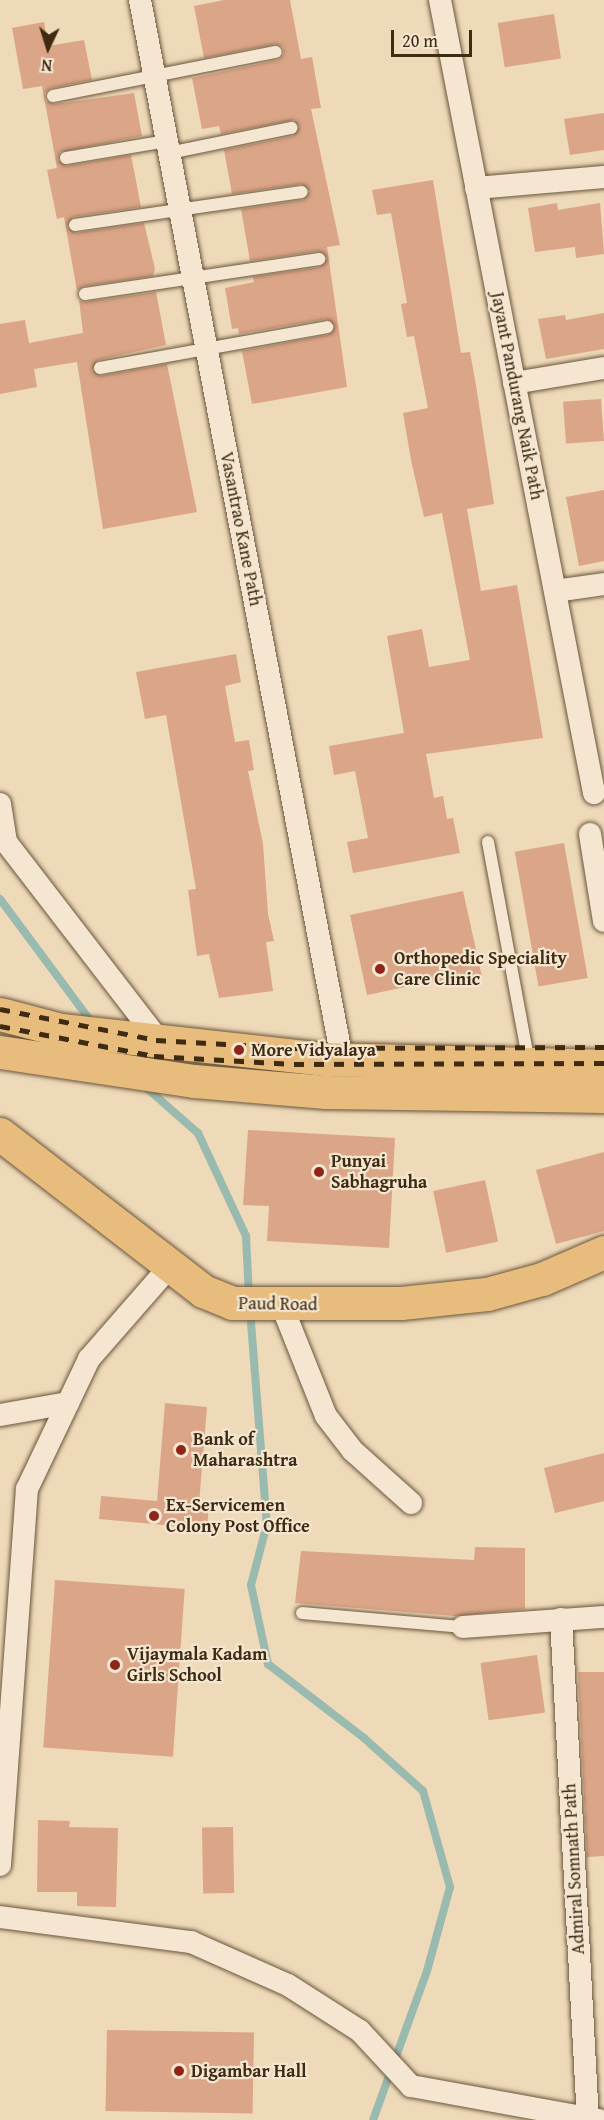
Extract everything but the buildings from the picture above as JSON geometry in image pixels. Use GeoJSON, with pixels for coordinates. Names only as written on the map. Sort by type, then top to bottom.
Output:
{"type":"FeatureCollection","features":[{"type":"Feature","properties":{"kind":"main road"},"geometry":{"type":"LineString","coordinates":[[0,1014],[47,1028],[149,1041],[342,1059],[604,1066]]}},
{"type":"Feature","properties":{"kind":"main road"},"geometry":{"type":"LineString","coordinates":[[4,1060],[47,1028]]}},
{"type":"Feature","properties":{"kind":"main road"},"geometry":{"type":"LineString","coordinates":[[4,1060],[326,1092],[604,1096]]}},
{"type":"Feature","properties":{"kind":"main road","name":"Paud Road"},"geometry":{"type":"LineString","coordinates":[[0,1134],[203,1291],[258,1305],[401,1303],[487,1294],[542,1279],[604,1252]]}},
{"type":"Feature","properties":{"kind":"street","name":"Jayant Pandurang Naik Path"},"geometry":{"type":"LineString","coordinates":[[440,0],[594,793]]}},
{"type":"Feature","properties":{"kind":"street","name":"Vasantrao Kane Path"},"geometry":{"type":"LineString","coordinates":[[144,1],[154,77],[342,1059]]}},
{"type":"Feature","properties":{"kind":"street"},"geometry":{"type":"LineString","coordinates":[[476,188],[604,177]]}},
{"type":"Feature","properties":{"kind":"street"},"geometry":{"type":"LineString","coordinates":[[514,383],[604,368]]}},
{"type":"Feature","properties":{"kind":"street"},"geometry":{"type":"LineString","coordinates":[[555,591],[604,584]]}},
{"type":"Feature","properties":{"kind":"street"},"geometry":{"type":"LineString","coordinates":[[0,804],[6,842],[149,1041]]}},
{"type":"Feature","properties":{"kind":"street"},"geometry":{"type":"LineString","coordinates":[[590,834],[604,921]]}},
{"type":"Feature","properties":{"kind":"street"},"geometry":{"type":"LineString","coordinates":[[0,1865],[27,1489],[89,1359],[170,1266]]}},
{"type":"Feature","properties":{"kind":"street"},"geometry":{"type":"LineString","coordinates":[[258,1305],[327,1416],[353,1451],[411,1503]]}},
{"type":"Feature","properties":{"kind":"street"},"geometry":{"type":"LineString","coordinates":[[0,1415],[68,1403]]}},
{"type":"Feature","properties":{"kind":"street"},"geometry":{"type":"LineString","coordinates":[[462,1627],[604,1617]]}},
{"type":"Feature","properties":{"kind":"street","name":"Admiral Somnath Path"},"geometry":{"type":"LineString","coordinates":[[561,1619],[591,2119]]}},
{"type":"Feature","properties":{"kind":"street"},"geometry":{"type":"LineString","coordinates":[[0,1917],[191,1942],[288,1984],[360,2031],[411,2086],[591,2119]]}},
{"type":"Feature","properties":{"kind":"lane"},"geometry":{"type":"LineString","coordinates":[[53,96],[276,52]]}},
{"type":"Feature","properties":{"kind":"lane"},"geometry":{"type":"LineString","coordinates":[[66,158],[168,147],[291,128]]}},
{"type":"Feature","properties":{"kind":"lane"},"geometry":{"type":"LineString","coordinates":[[75,225],[180,212],[302,192]]}},
{"type":"Feature","properties":{"kind":"lane"},"geometry":{"type":"LineString","coordinates":[[85,294],[193,280],[318,259]]}},
{"type":"Feature","properties":{"kind":"lane"},"geometry":{"type":"LineString","coordinates":[[100,368],[327,327]]}},
{"type":"Feature","properties":{"kind":"lane"},"geometry":{"type":"LineString","coordinates":[[488,842],[529,1064]]}},
{"type":"Feature","properties":{"kind":"lane"},"geometry":{"type":"LineString","coordinates":[[302,1613],[462,1627]]}},
{"type":"Feature","properties":{"kind":"waterway"},"geometry":{"type":"LineString","coordinates":[[0,899],[93,1024]]}},
{"type":"Feature","properties":{"kind":"waterway"},"geometry":{"type":"LineString","coordinates":[[141,1083],[198,1133],[246,1236],[249,1297]]}},
{"type":"Feature","properties":{"kind":"waterway"},"geometry":{"type":"LineString","coordinates":[[250,1310],[267,1524],[251,1585],[268,1664],[364,1738],[423,1791],[450,1887],[427,1971],[373,2120]]}},
{"type":"Feature","properties":{"kind":"railway"},"geometry":{"type":"LineString","coordinates":[[0,1009],[156,1040],[295,1048],[604,1047]]}},
{"type":"Feature","properties":{"kind":"railway"},"geometry":{"type":"LineString","coordinates":[[0,1026],[154,1056],[294,1064],[604,1063]]}},
{"type":"Feature","properties":{"kind":"place","name":"Orthopedic Speciality Care Clinic"},"geometry":{"type":"Point","coordinates":[380,969]}},
{"type":"Feature","properties":{"kind":"place","name":"More Vidyalaya"},"geometry":{"type":"Point","coordinates":[239,1050]}},
{"type":"Feature","properties":{"kind":"place","name":"Punyai Sabhagruha"},"geometry":{"type":"Point","coordinates":[319,1172]}},
{"type":"Feature","properties":{"kind":"place","name":"Bank of Maharashtra"},"geometry":{"type":"Point","coordinates":[181,1450]}},
{"type":"Feature","properties":{"kind":"place","name":"Ex-Servicemen Colony Post Office"},"geometry":{"type":"Point","coordinates":[154,1516]}},
{"type":"Feature","properties":{"kind":"place","name":"Vijaymala Kadam Girls School"},"geometry":{"type":"Point","coordinates":[115,1665]}},
{"type":"Feature","properties":{"kind":"place","name":"Digambar Hall"},"geometry":{"type":"Point","coordinates":[179,2071]}}]}
